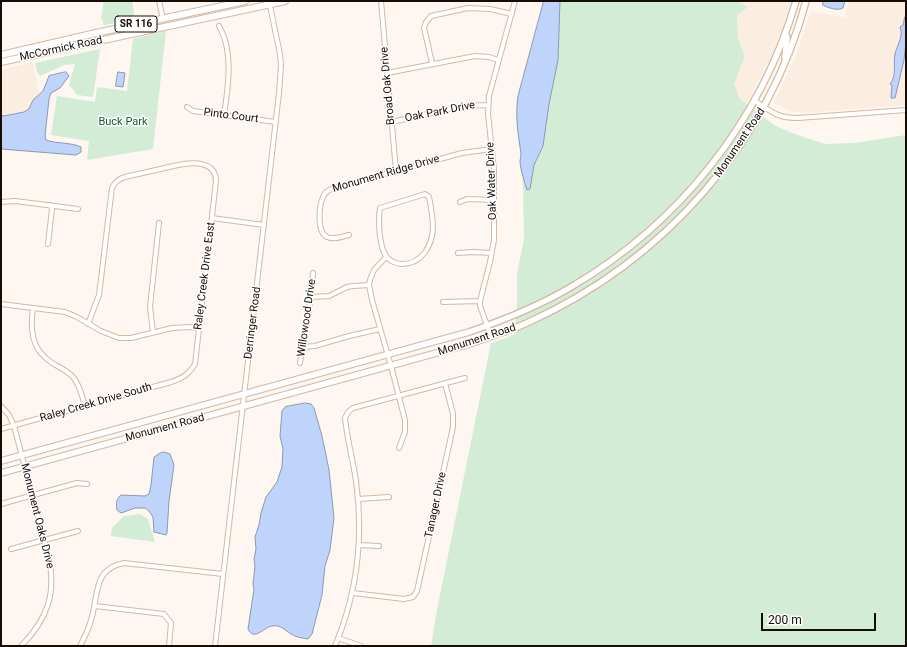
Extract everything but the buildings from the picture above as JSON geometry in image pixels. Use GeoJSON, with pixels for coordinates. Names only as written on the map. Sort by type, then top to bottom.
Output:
{"type":"FeatureCollection","features":[{"type":"Feature","properties":{"kind":"main road","name":"McCormick Road"},"geometry":{"type":"LineString","coordinates":[[1,55],[245,1]]}},
{"type":"Feature","properties":{"kind":"main road","name":"McCormick Road"},"geometry":{"type":"LineString","coordinates":[[1,62],[269,3],[285,1]]}},
{"type":"Feature","properties":{"kind":"main road","name":"Monument Road"},"geometry":{"type":"LineString","coordinates":[[1,461],[388,355],[487,326],[533,307],[572,287],[625,251],[651,230],[671,212],[706,172],[723,150],[755,101],[772,68],[796,1]]}},
{"type":"Feature","properties":{"kind":"main road","name":"Monument Road"},"geometry":{"type":"LineString","coordinates":[[1,473],[470,344],[528,322],[573,299],[617,272],[646,249],[679,219],[702,195],[733,156],[764,107],[782,72],[808,1]]}},
{"type":"Feature","properties":{"kind":"main road"},"geometry":{"type":"LineString","coordinates":[[82,44],[93,38],[96,33]]}},
{"type":"Feature","properties":{"kind":"main road"},"geometry":{"type":"LineString","coordinates":[[782,72],[787,49],[787,37],[785,34]]}},
{"type":"Feature","properties":{"kind":"street"},"geometry":{"type":"LineString","coordinates":[[158,1],[163,19]]}},
{"type":"Feature","properties":{"kind":"street","name":"Broad Oak Drive"},"geometry":{"type":"LineString","coordinates":[[381,1],[396,170]]}},
{"type":"Feature","properties":{"kind":"street","name":"Oak Water Drive"},"geometry":{"type":"LineString","coordinates":[[491,336],[480,306],[494,240],[494,170],[488,105],[490,87],[515,1]]}},
{"type":"Feature","properties":{"kind":"street","name":"Derringer Road"},"geometry":{"type":"LineString","coordinates":[[215,646],[276,122],[281,65],[269,3]]}},
{"type":"Feature","properties":{"kind":"street"},"geometry":{"type":"LineString","coordinates":[[432,63],[424,28],[427,19],[431,16],[468,8],[482,8],[512,14]]}},
{"type":"Feature","properties":{"kind":"street"},"geometry":{"type":"LineString","coordinates":[[219,26],[223,34],[228,67],[228,86],[224,115]]}},
{"type":"Feature","properties":{"kind":"street"},"geometry":{"type":"LineString","coordinates":[[387,73],[432,63],[475,56],[489,57],[498,60]]}},
{"type":"Feature","properties":{"kind":"street"},"geometry":{"type":"LineString","coordinates":[[755,101],[776,115],[785,118],[906,110]]}},
{"type":"Feature","properties":{"kind":"street","name":"Oak Park Drive"},"geometry":{"type":"LineString","coordinates":[[392,122],[463,106],[488,105]]}},
{"type":"Feature","properties":{"kind":"street","name":"Pinto Court"},"geometry":{"type":"LineString","coordinates":[[187,107],[193,111],[276,122]]}},
{"type":"Feature","properties":{"kind":"street","name":"Monument Ridge Drive"},"geometry":{"type":"LineString","coordinates":[[349,235],[332,238],[325,236],[322,232],[320,228],[321,204],[323,196],[326,192],[331,189],[396,170],[462,153],[492,148]]}},
{"type":"Feature","properties":{"kind":"street","name":"Raley Creek Drive East"},"geometry":{"type":"LineString","coordinates":[[88,324],[99,295],[112,188],[117,181],[125,177],[186,163],[209,166],[215,173],[216,177],[195,364],[189,373]]}},
{"type":"Feature","properties":{"kind":"street"},"geometry":{"type":"LineString","coordinates":[[426,194],[429,197],[433,228],[431,238],[423,255],[416,261],[407,264],[397,263],[386,257],[379,233],[378,216],[380,208],[426,194]]}},
{"type":"Feature","properties":{"kind":"street"},"geometry":{"type":"LineString","coordinates":[[460,202],[467,199],[494,200]]}},
{"type":"Feature","properties":{"kind":"street"},"geometry":{"type":"LineString","coordinates":[[1,202],[15,201],[78,209]]}},
{"type":"Feature","properties":{"kind":"street"},"geometry":{"type":"LineString","coordinates":[[48,244],[52,209],[50,205]]}},
{"type":"Feature","properties":{"kind":"street"},"geometry":{"type":"LineString","coordinates":[[212,218],[264,225]]}},
{"type":"Feature","properties":{"kind":"street"},"geometry":{"type":"LineString","coordinates":[[153,332],[150,307],[159,223]]}},
{"type":"Feature","properties":{"kind":"street"},"geometry":{"type":"LineString","coordinates":[[458,253],[491,253]]}},
{"type":"Feature","properties":{"kind":"street"},"geometry":{"type":"LineString","coordinates":[[386,257],[374,270],[369,285],[406,426],[404,437],[399,448]]}},
{"type":"Feature","properties":{"kind":"street","name":"Willowood Drive"},"geometry":{"type":"LineString","coordinates":[[300,363],[311,297],[313,273]]}},
{"type":"Feature","properties":{"kind":"street"},"geometry":{"type":"LineString","coordinates":[[311,297],[329,296],[347,287],[369,285]]}},
{"type":"Feature","properties":{"kind":"street"},"geometry":{"type":"LineString","coordinates":[[443,302],[480,301]]}},
{"type":"Feature","properties":{"kind":"street"},"geometry":{"type":"LineString","coordinates":[[1,304],[65,312],[112,336],[119,338],[131,338],[172,328],[199,328]]}},
{"type":"Feature","properties":{"kind":"street"},"geometry":{"type":"LineString","coordinates":[[33,308],[31,328],[37,347],[48,360],[73,377],[80,388],[85,406]]}},
{"type":"Feature","properties":{"kind":"street"},"geometry":{"type":"LineString","coordinates":[[303,347],[315,346],[380,329]]}},
{"type":"Feature","properties":{"kind":"street","name":"Raley Creek Drive South"},"geometry":{"type":"LineString","coordinates":[[1,429],[171,382],[180,379],[189,373]]}},
{"type":"Feature","properties":{"kind":"street"},"geometry":{"type":"LineString","coordinates":[[335,646],[346,618],[353,593],[360,544],[358,499],[345,418],[348,412],[353,408],[465,378]]}},
{"type":"Feature","properties":{"kind":"street","name":"Tanager Drive"},"geometry":{"type":"LineString","coordinates":[[353,593],[408,599],[418,591],[453,426],[453,414],[445,383]]}},
{"type":"Feature","properties":{"kind":"street","name":"Monument Oaks Drive"},"geometry":{"type":"LineString","coordinates":[[1,406],[9,415],[14,426],[52,572],[50,596],[43,618],[36,630],[21,646]]}},
{"type":"Feature","properties":{"kind":"street"},"geometry":{"type":"LineString","coordinates":[[1,504],[77,483],[87,484]]}},
{"type":"Feature","properties":{"kind":"street"},"geometry":{"type":"LineString","coordinates":[[358,499],[389,497]]}},
{"type":"Feature","properties":{"kind":"street"},"geometry":{"type":"LineString","coordinates":[[11,549],[78,530]]}},
{"type":"Feature","properties":{"kind":"street"},"geometry":{"type":"LineString","coordinates":[[360,544],[379,546]]}},
{"type":"Feature","properties":{"kind":"street"},"geometry":{"type":"LineString","coordinates":[[80,646],[91,620],[99,583],[105,573],[112,566],[124,563],[223,574]]}},
{"type":"Feature","properties":{"kind":"street"},"geometry":{"type":"LineString","coordinates":[[95,606],[164,614],[171,623],[169,646]]}},
{"type":"Feature","properties":{"kind":"street"},"geometry":{"type":"LineString","coordinates":[[338,638],[361,646]]}},
{"type":"Feature","properties":{"kind":"shaded area"},"geometry":{"type":"Polygon","coordinates":[[[736,1],[791,1],[783,27],[771,57],[746,104],[740,99],[734,84],[745,56],[738,39],[737,15],[748,7],[736,1]]]}},
{"type":"Feature","properties":{"kind":"shaded area"},"geometry":{"type":"Polygon","coordinates":[[[849,1],[906,1],[906,105],[806,113],[791,111],[774,103],[796,55],[811,11],[845,18],[849,1]]]}},
{"type":"Feature","properties":{"kind":"shaded area"},"geometry":{"type":"Polygon","coordinates":[[[33,62],[39,94],[33,100],[30,109],[24,112],[4,116],[1,115],[1,70],[33,62]]]}},
{"type":"Feature","properties":{"kind":"green space"},"geometry":{"type":"Polygon","coordinates":[[[104,1],[132,1],[135,19],[104,25],[101,18],[104,1]]]}},
{"type":"Feature","properties":{"kind":"green space"},"geometry":{"type":"Polygon","coordinates":[[[560,1],[736,1],[748,7],[737,15],[738,39],[745,56],[734,84],[740,99],[774,125],[792,133],[825,144],[855,143],[906,135],[906,646],[431,646],[491,343],[514,335],[517,307],[517,273],[524,240],[523,180],[527,190],[530,189],[534,165],[543,146],[549,104],[558,60],[560,1]]]}},
{"type":"Feature","properties":{"kind":"green space","name":"Buck Park"},"geometry":{"type":"Polygon","coordinates":[[[166,31],[153,149],[87,160],[89,141],[51,135],[57,96],[95,102],[97,87],[127,91],[133,39],[166,31]]]}},
{"type":"Feature","properties":{"kind":"green space"},"geometry":{"type":"Polygon","coordinates":[[[100,49],[93,97],[77,95],[69,85],[75,64],[64,65],[40,76],[37,72],[35,63],[100,49]]]}},
{"type":"Feature","properties":{"kind":"green space"},"geometry":{"type":"Polygon","coordinates":[[[140,514],[148,519],[155,542],[111,536],[112,528],[124,516],[140,514]]]}},
{"type":"Feature","properties":{"kind":"water"},"geometry":{"type":"Polygon","coordinates":[[[544,1],[560,1],[558,60],[549,104],[543,146],[534,165],[530,189],[527,190],[520,162],[521,153],[517,125],[517,103],[544,1]]]}},
{"type":"Feature","properties":{"kind":"water"},"geometry":{"type":"Polygon","coordinates":[[[823,1],[845,1],[843,8],[833,9],[823,5],[823,1]]]}},
{"type":"Feature","properties":{"kind":"water"},"geometry":{"type":"Polygon","coordinates":[[[905,17],[906,42],[904,60],[895,98],[891,98],[892,85],[890,84],[894,74],[894,58],[901,37],[900,27],[903,25],[905,17]]]}},
{"type":"Feature","properties":{"kind":"water"},"geometry":{"type":"Polygon","coordinates":[[[66,72],[69,76],[60,88],[51,93],[49,99],[45,136],[46,140],[81,147],[81,152],[76,155],[1,149],[1,115],[4,116],[24,112],[29,109],[33,100],[43,91],[49,76],[66,72]]]}},
{"type":"Feature","properties":{"kind":"water"},"geometry":{"type":"Polygon","coordinates":[[[118,72],[125,73],[123,87],[116,86],[118,72]]]}},
{"type":"Feature","properties":{"kind":"water"},"geometry":{"type":"Polygon","coordinates":[[[305,403],[311,404],[314,408],[322,436],[329,470],[334,518],[330,550],[325,566],[322,595],[312,634],[308,639],[292,635],[279,626],[272,626],[259,633],[253,634],[250,633],[248,629],[254,589],[254,559],[256,549],[255,537],[266,497],[277,482],[282,467],[283,449],[280,436],[282,411],[285,407],[305,403]]]}},
{"type":"Feature","properties":{"kind":"water"},"geometry":{"type":"Polygon","coordinates":[[[164,452],[170,454],[174,465],[166,535],[154,532],[153,517],[145,508],[135,508],[121,513],[117,510],[116,506],[117,500],[121,495],[145,496],[149,494],[154,457],[164,452]]]}}]}
